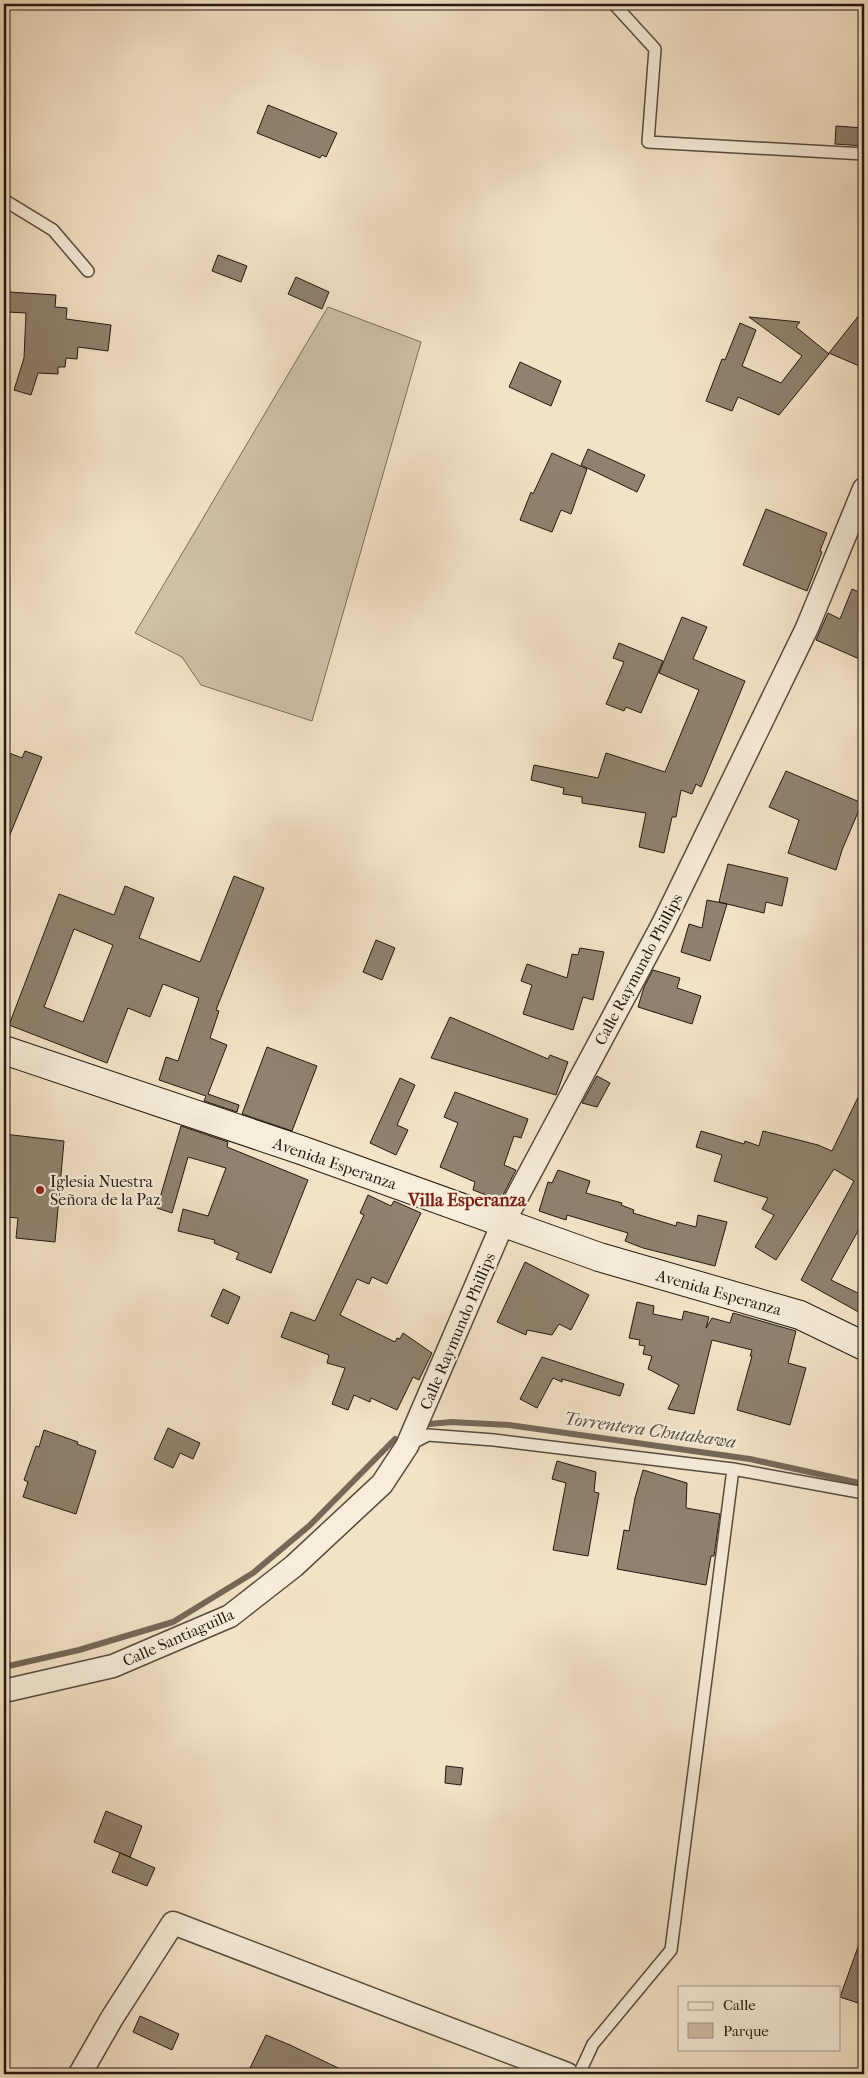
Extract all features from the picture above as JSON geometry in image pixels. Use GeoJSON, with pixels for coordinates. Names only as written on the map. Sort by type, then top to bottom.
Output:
{"type":"FeatureCollection","features":[{"type":"Feature","properties":{"kind":"main road","name":"Avenida Esperanza"},"geometry":{"type":"LineString","coordinates":[[4,1050],[301,1150],[599,1257],[800,1315],[864,1346]]}},
{"type":"Feature","properties":{"kind":"street","name":"Calle Raymundo Phillips"},"geometry":{"type":"LineString","coordinates":[[408,1443],[503,1223],[663,924],[807,628],[864,489]]}},
{"type":"Feature","properties":{"kind":"street","name":"Calle Santiaguilla"},"geometry":{"type":"LineString","coordinates":[[4,1691],[113,1666],[230,1616],[294,1566],[382,1484],[408,1443]]}},
{"type":"Feature","properties":{"kind":"street"},"geometry":{"type":"LineString","coordinates":[[80,2074],[112,2018],[173,1923],[567,2074]]}},
{"type":"Feature","properties":{"kind":"lane"},"geometry":{"type":"LineString","coordinates":[[614,4],[655,49],[648,142],[864,154]]}},
{"type":"Feature","properties":{"kind":"lane"},"geometry":{"type":"LineString","coordinates":[[4,200],[53,230],[88,270]]}},
{"type":"Feature","properties":{"kind":"lane"},"geometry":{"type":"LineString","coordinates":[[408,1443],[428,1435],[494,1440],[733,1469],[864,1493]]}},
{"type":"Feature","properties":{"kind":"lane"},"geometry":{"type":"LineString","coordinates":[[579,2074],[593,2044],[671,1950],[733,1469]]}},
{"type":"Feature","properties":{"kind":"green space"},"geometry":{"type":"Polygon","coordinates":[[[328,307],[421,342],[312,721],[201,685],[182,657],[135,633],[328,307]]]}},
{"type":"Feature","properties":{"kind":"building"},"geometry":{"type":"Polygon","coordinates":[[[268,105],[337,133],[326,157],[322,155],[320,158],[257,133],[268,105]]]}},
{"type":"Feature","properties":{"kind":"building"},"geometry":{"type":"Polygon","coordinates":[[[836,126],[864,128],[864,146],[835,144],[836,126]]]}},
{"type":"Feature","properties":{"kind":"building"},"geometry":{"type":"Polygon","coordinates":[[[218,255],[247,266],[241,282],[212,271],[218,255]]]}},
{"type":"Feature","properties":{"kind":"building"},"geometry":{"type":"Polygon","coordinates":[[[296,277],[329,292],[322,309],[288,294],[296,277]]]}},
{"type":"Feature","properties":{"kind":"building"},"geometry":{"type":"Polygon","coordinates":[[[9,292],[56,295],[55,307],[67,308],[66,319],[111,325],[108,351],[78,347],[77,359],[66,358],[65,367],[58,367],[58,374],[38,373],[31,395],[14,390],[24,358],[26,313],[8,312],[9,292]]]}},
{"type":"Feature","properties":{"kind":"building"},"geometry":{"type":"Polygon","coordinates":[[[864,309],[864,368],[829,353],[864,309]]]}},
{"type":"Feature","properties":{"kind":"building"},"geometry":{"type":"Polygon","coordinates":[[[749,317],[800,322],[796,327],[829,354],[779,415],[738,397],[732,411],[706,401],[722,359],[725,360],[740,323],[756,330],[742,366],[781,383],[802,356],[749,317]]]}},
{"type":"Feature","properties":{"kind":"building"},"geometry":{"type":"Polygon","coordinates":[[[520,362],[561,381],[551,406],[509,387],[520,362]]]}},
{"type":"Feature","properties":{"kind":"building"},"geometry":{"type":"Polygon","coordinates":[[[588,449],[645,475],[637,492],[581,465],[588,449]]]}},
{"type":"Feature","properties":{"kind":"building"},"geometry":{"type":"Polygon","coordinates":[[[552,453],[587,469],[571,514],[561,510],[552,532],[520,520],[531,492],[533,494],[552,453]]]}},
{"type":"Feature","properties":{"kind":"building"},"geometry":{"type":"Polygon","coordinates":[[[766,509],[827,533],[807,591],[743,565],[766,509]]]}},
{"type":"Feature","properties":{"kind":"building"},"geometry":{"type":"Polygon","coordinates":[[[852,589],[864,594],[864,661],[816,640],[828,613],[840,619],[852,589]]]}},
{"type":"Feature","properties":{"kind":"building"},"geometry":{"type":"Polygon","coordinates":[[[682,617],[707,627],[693,659],[745,681],[701,787],[696,784],[692,794],[681,790],[676,817],[672,817],[664,853],[639,847],[646,813],[582,803],[582,797],[563,794],[564,788],[531,780],[534,765],[598,778],[606,753],[665,772],[699,690],[659,673],[682,617]]]}},
{"type":"Feature","properties":{"kind":"building"},"geometry":{"type":"Polygon","coordinates":[[[619,643],[663,661],[641,713],[626,707],[624,711],[606,704],[624,662],[613,658],[619,643]]]}},
{"type":"Feature","properties":{"kind":"building"},"geometry":{"type":"Polygon","coordinates":[[[4,751],[22,758],[25,751],[42,757],[4,849],[4,751]]]}},
{"type":"Feature","properties":{"kind":"building"},"geometry":{"type":"Polygon","coordinates":[[[786,771],[862,803],[842,850],[836,870],[788,853],[799,820],[769,807],[786,771]]]}},
{"type":"Feature","properties":{"kind":"building"},"geometry":{"type":"Polygon","coordinates":[[[728,864],[788,878],[782,906],[766,902],[764,913],[719,902],[728,864]]]}},
{"type":"Feature","properties":{"kind":"building"},"geometry":{"type":"Polygon","coordinates":[[[234,876],[264,888],[216,1010],[219,1011],[210,1038],[227,1045],[208,1094],[239,1105],[237,1112],[204,1101],[206,1096],[159,1080],[166,1057],[178,1061],[199,998],[163,984],[150,1017],[128,1008],[107,1063],[9,1025],[59,894],[114,915],[125,886],[154,898],[139,938],[200,962],[234,876]],[[74,929],[44,1007],[83,1022],[113,945],[74,929]]]}},
{"type":"Feature","properties":{"kind":"building"},"geometry":{"type":"Polygon","coordinates":[[[707,900],[727,904],[710,961],[681,952],[689,924],[702,928],[707,900]]]}},
{"type":"Feature","properties":{"kind":"building"},"geometry":{"type":"Polygon","coordinates":[[[376,940],[395,948],[382,980],[363,972],[376,940]]]}},
{"type":"Feature","properties":{"kind":"building"},"geometry":{"type":"Polygon","coordinates":[[[580,948],[604,952],[593,1000],[583,997],[573,1030],[523,1014],[532,985],[521,981],[527,964],[567,978],[572,954],[578,955],[580,948]]]}},
{"type":"Feature","properties":{"kind":"building"},"geometry":{"type":"Polygon","coordinates":[[[653,970],[680,978],[677,988],[701,996],[692,1024],[638,1007],[644,987],[653,970]]]}},
{"type":"Feature","properties":{"kind":"building"},"geometry":{"type":"Polygon","coordinates":[[[450,1017],[548,1059],[550,1055],[568,1062],[556,1095],[431,1058],[450,1017]]]}},
{"type":"Feature","properties":{"kind":"building"},"geometry":{"type":"Polygon","coordinates":[[[267,1047],[317,1066],[292,1131],[242,1114],[267,1047]]]}},
{"type":"Feature","properties":{"kind":"building"},"geometry":{"type":"Polygon","coordinates":[[[597,1076],[610,1083],[597,1107],[582,1103],[597,1076]]]}},
{"type":"Feature","properties":{"kind":"building"},"geometry":{"type":"Polygon","coordinates":[[[400,1078],[415,1085],[397,1125],[408,1130],[396,1155],[370,1143],[400,1078]]]}},
{"type":"Feature","properties":{"kind":"building"},"geometry":{"type":"Polygon","coordinates":[[[864,1085],[864,1220],[831,1280],[864,1296],[864,1315],[801,1280],[854,1181],[834,1169],[776,1260],[755,1247],[774,1215],[762,1209],[768,1198],[714,1181],[722,1155],[696,1147],[701,1131],[744,1144],[745,1141],[759,1146],[763,1131],[818,1145],[832,1151],[864,1085]]]}},
{"type":"Feature","properties":{"kind":"building"},"geometry":{"type":"Polygon","coordinates":[[[455,1092],[528,1119],[521,1138],[514,1136],[504,1165],[516,1170],[502,1197],[497,1199],[473,1190],[475,1182],[440,1167],[458,1123],[444,1117],[455,1092]]]}},
{"type":"Feature","properties":{"kind":"building"},"geometry":{"type":"Polygon","coordinates":[[[181,1126],[228,1142],[227,1147],[308,1180],[271,1273],[236,1259],[239,1253],[214,1243],[215,1240],[178,1231],[183,1209],[208,1216],[226,1168],[188,1157],[172,1213],[157,1208],[181,1126]]]}},
{"type":"Feature","properties":{"kind":"building","name":"Iglesia Nuestra Señora de la Paz"},"geometry":{"type":"Polygon","coordinates":[[[4,1134],[64,1141],[55,1242],[16,1238],[18,1218],[4,1217],[4,1134]]]}},
{"type":"Feature","properties":{"kind":"building"},"geometry":{"type":"Polygon","coordinates":[[[558,1170],[590,1181],[586,1193],[622,1203],[621,1205],[634,1210],[633,1213],[676,1226],[677,1222],[696,1227],[698,1215],[727,1222],[715,1266],[643,1248],[625,1241],[628,1233],[567,1215],[566,1220],[539,1211],[548,1182],[552,1183],[558,1170]]]}},
{"type":"Feature","properties":{"kind":"building"},"geometry":{"type":"Polygon","coordinates":[[[368,1195],[391,1206],[394,1201],[421,1213],[387,1284],[372,1277],[369,1284],[357,1279],[340,1315],[395,1342],[397,1338],[400,1339],[403,1333],[432,1353],[419,1380],[413,1377],[397,1410],[371,1398],[370,1402],[354,1395],[348,1410],[332,1404],[345,1368],[327,1363],[329,1355],[281,1337],[291,1312],[315,1321],[364,1215],[360,1213],[368,1195]]]}},
{"type":"Feature","properties":{"kind":"building"},"geometry":{"type":"Polygon","coordinates":[[[525,1262],[589,1295],[571,1330],[559,1324],[552,1335],[527,1330],[526,1335],[497,1322],[525,1262]]]}},
{"type":"Feature","properties":{"kind":"building"},"geometry":{"type":"Polygon","coordinates":[[[223,1289],[240,1297],[228,1324],[211,1316],[223,1289]]]}},
{"type":"Feature","properties":{"kind":"building"},"geometry":{"type":"Polygon","coordinates":[[[637,1302],[654,1306],[653,1314],[682,1320],[684,1311],[709,1317],[706,1328],[712,1318],[730,1323],[733,1313],[796,1331],[788,1363],[806,1368],[790,1425],[737,1410],[752,1350],[712,1340],[694,1414],[668,1409],[679,1385],[648,1369],[652,1356],[643,1354],[645,1346],[639,1345],[640,1340],[629,1338],[637,1302]]]}},
{"type":"Feature","properties":{"kind":"building"},"geometry":{"type":"Polygon","coordinates":[[[542,1357],[624,1384],[620,1396],[562,1379],[562,1382],[553,1378],[537,1408],[520,1399],[542,1357]]]}},
{"type":"Feature","properties":{"kind":"building"},"geometry":{"type":"Polygon","coordinates":[[[168,1428],[200,1443],[193,1459],[180,1453],[173,1468],[154,1459],[168,1428]]]}},
{"type":"Feature","properties":{"kind":"building"},"geometry":{"type":"Polygon","coordinates":[[[44,1430],[78,1442],[77,1444],[96,1451],[76,1514],[23,1497],[28,1482],[24,1480],[36,1446],[39,1447],[44,1430]]]}},
{"type":"Feature","properties":{"kind":"building"},"geometry":{"type":"Polygon","coordinates":[[[557,1461],[596,1472],[594,1492],[599,1493],[588,1556],[553,1550],[566,1483],[552,1479],[557,1461]]]}},
{"type":"Feature","properties":{"kind":"building"},"geometry":{"type":"Polygon","coordinates":[[[643,1470],[687,1483],[686,1508],[720,1514],[714,1556],[711,1556],[706,1585],[617,1569],[624,1530],[629,1531],[635,1498],[643,1470]]]}},
{"type":"Feature","properties":{"kind":"building"},"geometry":{"type":"Polygon","coordinates":[[[446,1766],[463,1768],[461,1785],[445,1783],[446,1766]]]}},
{"type":"Feature","properties":{"kind":"building"},"geometry":{"type":"Polygon","coordinates":[[[106,1811],[142,1826],[130,1857],[94,1842],[106,1811]]]}},
{"type":"Feature","properties":{"kind":"building"},"geometry":{"type":"Polygon","coordinates":[[[120,1853],[155,1868],[147,1886],[112,1872],[120,1853]]]}},
{"type":"Feature","properties":{"kind":"building"},"geometry":{"type":"Polygon","coordinates":[[[862,1936],[864,1937],[864,2005],[840,1997],[862,1936]]]}},
{"type":"Feature","properties":{"kind":"building"},"geometry":{"type":"Polygon","coordinates":[[[140,2016],[179,2034],[172,2050],[133,2032],[140,2016]]]}},
{"type":"Feature","properties":{"kind":"building"},"geometry":{"type":"Polygon","coordinates":[[[266,2035],[351,2074],[259,2074],[249,2070],[266,2035]]]}},
{"type":"Feature","properties":{"kind":"waterway","name":"Torrentera Chutakawa"},"geometry":{"type":"LineString","coordinates":[[430,1424],[451,1422],[509,1425],[750,1459],[864,1484]]}},
{"type":"Feature","properties":{"kind":"waterway","name":"Torrentera Chutakawa"},"geometry":{"type":"LineString","coordinates":[[4,1667],[79,1650],[173,1622],[253,1573],[309,1526],[395,1439]]}},
{"type":"Feature","properties":{"kind":"place","name":"Iglesia Nuestra Señora de la Paz"},"geometry":{"type":"Point","coordinates":[40,1190]}},
{"type":"Feature","properties":{"kind":"district","name":"Villa Esperanza"},"geometry":{"type":"Point","coordinates":[467,1200]}}]}
